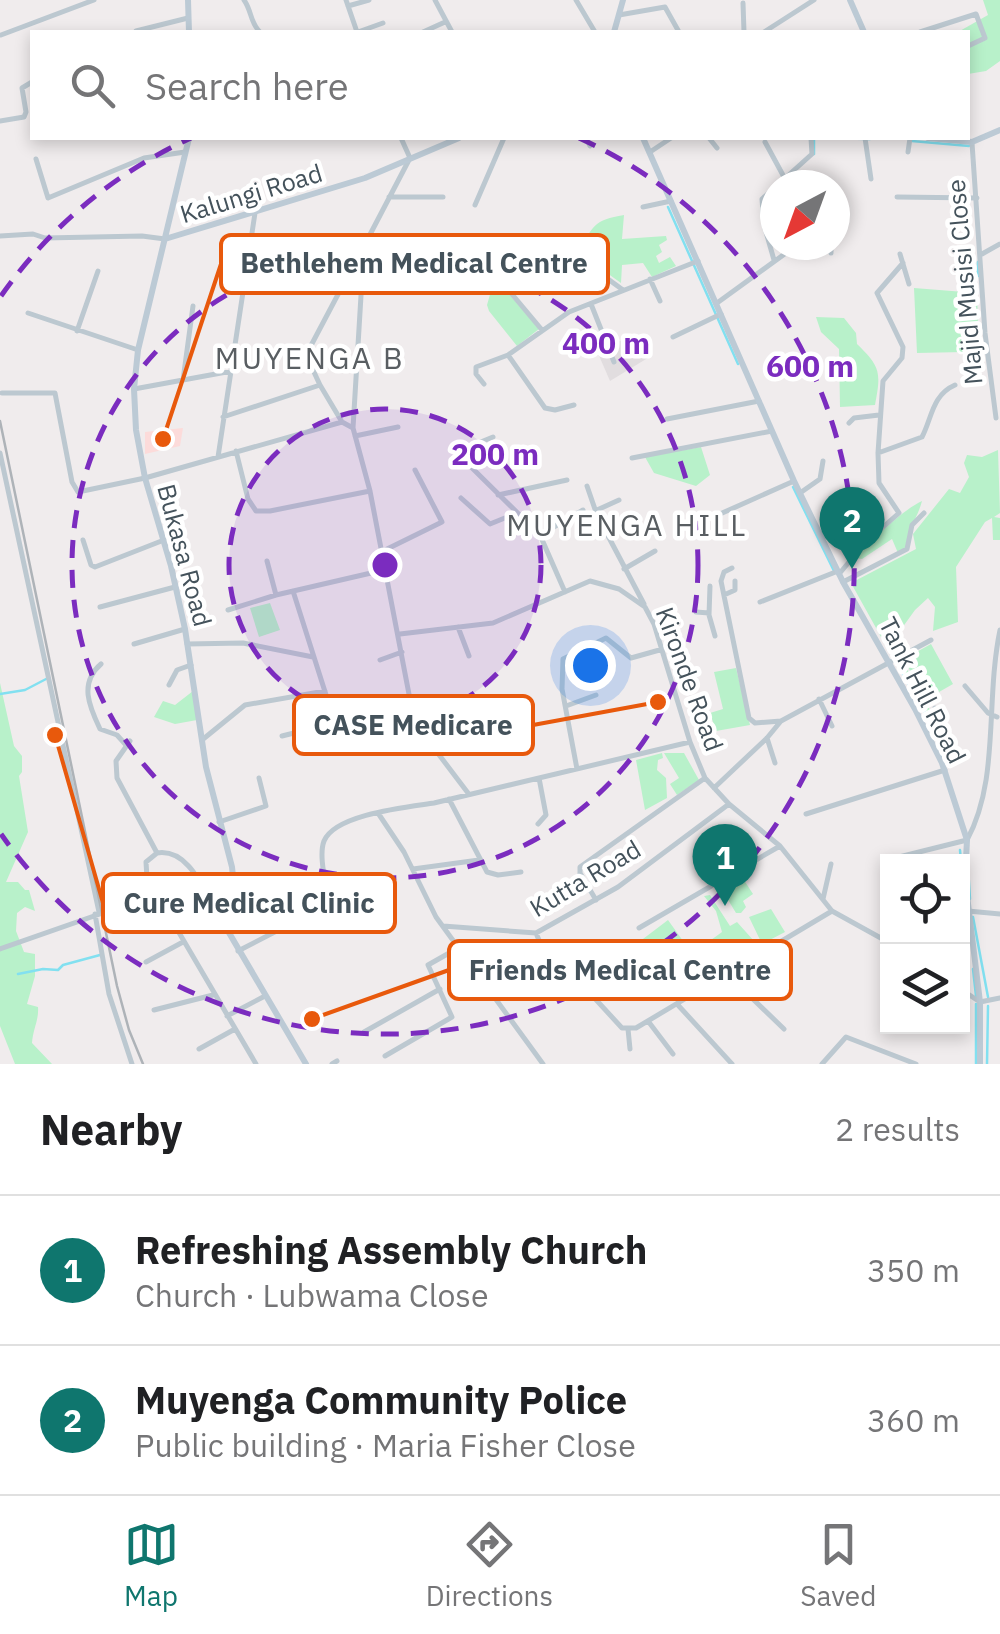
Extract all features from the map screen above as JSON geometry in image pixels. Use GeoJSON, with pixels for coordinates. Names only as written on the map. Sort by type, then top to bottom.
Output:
{"type":"FeatureCollection","features":[{"type":"Feature","properties":{"kind":"street"},"geometry":{"type":"LineString","coordinates":[[1,35],[94,0]]}},
{"type":"Feature","properties":{"kind":"street"},"geometry":{"type":"LineString","coordinates":[[188,0],[189,30]]}},
{"type":"Feature","properties":{"kind":"street"},"geometry":{"type":"LineString","coordinates":[[244,0],[258,30]]}},
{"type":"Feature","properties":{"kind":"street"},"geometry":{"type":"LineString","coordinates":[[354,30],[347,3],[369,0]]}},
{"type":"Feature","properties":{"kind":"street"},"geometry":{"type":"LineString","coordinates":[[576,0],[594,30]]}},
{"type":"Feature","properties":{"kind":"street"},"geometry":{"type":"LineString","coordinates":[[614,30],[623,0]]}},
{"type":"Feature","properties":{"kind":"street"},"geometry":{"type":"LineString","coordinates":[[767,30],[814,0]]}},
{"type":"Feature","properties":{"kind":"street"},"geometry":{"type":"LineString","coordinates":[[850,0],[863,30]]}},
{"type":"Feature","properties":{"kind":"street"},"geometry":{"type":"LineString","coordinates":[[438,1],[451,30]]}},
{"type":"Feature","properties":{"kind":"street"},"geometry":{"type":"LineString","coordinates":[[743,3],[744,30]]}},
{"type":"Feature","properties":{"kind":"street"},"geometry":{"type":"LineString","coordinates":[[618,15],[664,7],[678,30]]}},
{"type":"Feature","properties":{"kind":"street"},"geometry":{"type":"LineString","coordinates":[[932,30],[976,14],[985,38],[970,45]]}},
{"type":"Feature","properties":{"kind":"street"},"geometry":{"type":"LineString","coordinates":[[140,30],[188,18]]}},
{"type":"Feature","properties":{"kind":"street"},"geometry":{"type":"LineString","coordinates":[[427,30],[445,22]]}},
{"type":"Feature","properties":{"kind":"street"},"geometry":{"type":"LineString","coordinates":[[361,30],[384,23]]}},
{"type":"Feature","properties":{"kind":"street"},"geometry":{"type":"LineString","coordinates":[[0,121],[24,117],[22,88],[30,83]]}},
{"type":"Feature","properties":{"kind":"street"},"geometry":{"type":"LineString","coordinates":[[950,140],[972,142],[1000,130]]}},
{"type":"Feature","properties":{"kind":"street","name":"Bukasa Road"},"geometry":{"type":"LineString","coordinates":[[189,140],[138,350],[134,389],[144,478],[164,540],[185,629],[202,740],[238,900],[218,914]]}},
{"type":"Feature","properties":{"kind":"street"},"geometry":{"type":"LineString","coordinates":[[353,428],[342,422],[306,354],[410,158],[402,140]]}},
{"type":"Feature","properties":{"kind":"street","name":"Kalungi Road"},"geometry":{"type":"LineString","coordinates":[[165,240],[365,178],[453,140]]}},
{"type":"Feature","properties":{"kind":"street"},"geometry":{"type":"LineString","coordinates":[[475,206],[503,140]]}},
{"type":"Feature","properties":{"kind":"street"},"geometry":{"type":"LineString","coordinates":[[587,140],[590,146]]}},
{"type":"Feature","properties":{"kind":"street","name":"Tank Hill Road"},"geometry":{"type":"LineString","coordinates":[[644,140],[794,481],[840,576],[943,767],[967,840],[965,854]]}},
{"type":"Feature","properties":{"kind":"street"},"geometry":{"type":"LineString","coordinates":[[650,152],[667,140]]}},
{"type":"Feature","properties":{"kind":"street"},"geometry":{"type":"LineString","coordinates":[[711,140],[717,148]]}},
{"type":"Feature","properties":{"kind":"street"},"geometry":{"type":"LineString","coordinates":[[793,170],[812,154],[812,140]]}},
{"type":"Feature","properties":{"kind":"street"},"geometry":{"type":"LineString","coordinates":[[865,140],[872,179]]}},
{"type":"Feature","properties":{"kind":"street"},"geometry":{"type":"LineString","coordinates":[[908,152],[910,140]]}},
{"type":"Feature","properties":{"kind":"street"},"geometry":{"type":"LineString","coordinates":[[765,142],[780,170]]}},
{"type":"Feature","properties":{"kind":"street","name":"Majid Musisi Close"},"geometry":{"type":"LineString","coordinates":[[972,142],[984,317],[996,418]]}},
{"type":"Feature","properties":{"kind":"street"},"geometry":{"type":"LineString","coordinates":[[36,159],[48,198],[144,158],[185,152]]}},
{"type":"Feature","properties":{"kind":"street"},"geometry":{"type":"LineString","coordinates":[[390,197],[443,197]]}},
{"type":"Feature","properties":{"kind":"street"},"geometry":{"type":"LineString","coordinates":[[897,197],[977,198]]}},
{"type":"Feature","properties":{"kind":"street"},"geometry":{"type":"LineString","coordinates":[[643,208],[671,201]]}},
{"type":"Feature","properties":{"kind":"street"},"geometry":{"type":"LineString","coordinates":[[218,457],[255,213]]}},
{"type":"Feature","properties":{"kind":"street"},"geometry":{"type":"LineString","coordinates":[[0,236],[142,236],[165,240]]}},
{"type":"Feature","properties":{"kind":"street"},"geometry":{"type":"LineString","coordinates":[[553,239],[622,290]]}},
{"type":"Feature","properties":{"kind":"street"},"geometry":{"type":"LineString","coordinates":[[982,254],[1000,244]]}},
{"type":"Feature","properties":{"kind":"street"},"geometry":{"type":"LineString","coordinates":[[364,246],[354,360],[353,428],[370,491],[413,714],[468,793]]}},
{"type":"Feature","properties":{"kind":"street"},"geometry":{"type":"LineString","coordinates":[[900,254],[909,284]]}},
{"type":"Feature","properties":{"kind":"street"},"geometry":{"type":"LineString","coordinates":[[364,258],[460,268]]}},
{"type":"Feature","properties":{"kind":"street"},"geometry":{"type":"LineString","coordinates":[[717,304],[774,260]]}},
{"type":"Feature","properties":{"kind":"street"},"geometry":{"type":"LineString","coordinates":[[484,384],[475,371],[480,364],[508,355],[590,303],[698,261]]}},
{"type":"Feature","properties":{"kind":"street"},"geometry":{"type":"LineString","coordinates":[[840,576],[866,543],[899,513],[879,483],[878,416],[884,377],[904,352],[877,293],[902,264]]}},
{"type":"Feature","properties":{"kind":"street"},"geometry":{"type":"LineString","coordinates":[[78,330],[98,271]]}},
{"type":"Feature","properties":{"kind":"street"},"geometry":{"type":"LineString","coordinates":[[246,274],[347,274]]}},
{"type":"Feature","properties":{"kind":"street"},"geometry":{"type":"LineString","coordinates":[[650,279],[660,301]]}},
{"type":"Feature","properties":{"kind":"street"},"geometry":{"type":"LineString","coordinates":[[511,294],[542,330]]}},
{"type":"Feature","properties":{"kind":"street"},"geometry":{"type":"LineString","coordinates":[[590,303],[614,362]]}},
{"type":"Feature","properties":{"kind":"street"},"geometry":{"type":"LineString","coordinates":[[184,380],[193,306]]}},
{"type":"Feature","properties":{"kind":"street"},"geometry":{"type":"LineString","coordinates":[[28,313],[138,350]]}},
{"type":"Feature","properties":{"kind":"street"},"geometry":{"type":"LineString","coordinates":[[673,337],[722,314]]}},
{"type":"Feature","properties":{"kind":"street"},"geometry":{"type":"LineString","coordinates":[[508,355],[545,408],[574,406]]}},
{"type":"Feature","properties":{"kind":"street"},"geometry":{"type":"LineString","coordinates":[[134,389],[232,371]]}},
{"type":"Feature","properties":{"kind":"street"},"geometry":{"type":"LineString","coordinates":[[223,417],[320,385]]}},
{"type":"Feature","properties":{"kind":"street"},"geometry":{"type":"LineString","coordinates":[[878,452],[922,437],[933,406],[946,389],[955,385]]}},
{"type":"Feature","properties":{"kind":"street"},"geometry":{"type":"LineString","coordinates":[[2,393],[55,393],[76,491],[144,478],[342,422]]}},
{"type":"Feature","properties":{"kind":"street"},"geometry":{"type":"LineString","coordinates":[[667,419],[759,400]]}},
{"type":"Feature","properties":{"kind":"street"},"geometry":{"type":"LineString","coordinates":[[849,423],[854,418],[878,416]]}},
{"type":"Feature","properties":{"kind":"street"},"geometry":{"type":"LineString","coordinates":[[355,436],[398,427]]}},
{"type":"Feature","properties":{"kind":"street"},"geometry":{"type":"LineString","coordinates":[[632,458],[772,431]]}},
{"type":"Feature","properties":{"kind":"street"},"geometry":{"type":"LineString","coordinates":[[493,437],[468,449],[463,458],[540,534],[564,592]]}},
{"type":"Feature","properties":{"kind":"street"},"geometry":{"type":"LineString","coordinates":[[236,452],[248,499],[256,511],[370,491]]}},
{"type":"Feature","properties":{"kind":"street"},"geometry":{"type":"LineString","coordinates":[[0,453],[97,913],[110,994],[132,1064]]}},
{"type":"Feature","properties":{"kind":"street"},"geometry":{"type":"LineString","coordinates":[[800,493],[820,479],[823,461]]}},
{"type":"Feature","properties":{"kind":"street"},"geometry":{"type":"LineString","coordinates":[[382,552],[442,522],[415,470]]}},
{"type":"Feature","properties":{"kind":"street"},"geometry":{"type":"LineString","coordinates":[[498,495],[567,480]]}},
{"type":"Feature","properties":{"kind":"street"},"geometry":{"type":"LineString","coordinates":[[710,518],[794,481]]}},
{"type":"Feature","properties":{"kind":"street"},"geometry":{"type":"LineString","coordinates":[[587,486],[645,606]]}},
{"type":"Feature","properties":{"kind":"street"},"geometry":{"type":"LineString","coordinates":[[461,498],[490,524],[517,514]]}},
{"type":"Feature","properties":{"kind":"street"},"geometry":{"type":"LineString","coordinates":[[597,510],[620,500]]}},
{"type":"Feature","properties":{"kind":"street"},"geometry":{"type":"LineString","coordinates":[[540,534],[583,510]]}},
{"type":"Feature","properties":{"kind":"street"},"geometry":{"type":"LineString","coordinates":[[760,602],[905,551],[910,544],[910,528],[924,513]]}},
{"type":"Feature","properties":{"kind":"street"},"geometry":{"type":"LineString","coordinates":[[83,540],[91,565],[96,567],[164,540]]}},
{"type":"Feature","properties":{"kind":"street"},"geometry":{"type":"LineString","coordinates":[[624,569],[655,551]]}},
{"type":"Feature","properties":{"kind":"street"},"geometry":{"type":"LineString","coordinates":[[267,561],[276,595]]}},
{"type":"Feature","properties":{"kind":"street"},"geometry":{"type":"LineString","coordinates":[[732,568],[721,576],[749,718],[755,723],[781,721]]}},
{"type":"Feature","properties":{"kind":"street"},"geometry":{"type":"LineString","coordinates":[[228,610],[384,570]]}},
{"type":"Feature","properties":{"kind":"street"},"geometry":{"type":"LineString","coordinates":[[724,595],[735,590],[735,581]]}},
{"type":"Feature","properties":{"kind":"street","name":"Kironde Road"},"geometry":{"type":"LineString","coordinates":[[399,634],[504,620],[581,584],[600,582],[619,589],[645,606],[663,648],[704,778],[780,846],[832,911],[880,938]]}},
{"type":"Feature","properties":{"kind":"street"},"geometry":{"type":"LineString","coordinates":[[100,607],[175,586]]}},
{"type":"Feature","properties":{"kind":"street"},"geometry":{"type":"LineString","coordinates":[[710,586],[709,613],[715,636]]}},
{"type":"Feature","properties":{"kind":"street"},"geometry":{"type":"LineString","coordinates":[[282,736],[334,720],[294,591]]}},
{"type":"Feature","properties":{"kind":"street"},"geometry":{"type":"LineString","coordinates":[[696,612],[709,613]]}},
{"type":"Feature","properties":{"kind":"street"},"geometry":{"type":"LineString","coordinates":[[458,628],[469,656]]}},
{"type":"Feature","properties":{"kind":"street"},"geometry":{"type":"LineString","coordinates":[[134,644],[185,629]]}},
{"type":"Feature","properties":{"kind":"street"},"geometry":{"type":"LineString","coordinates":[[999,749],[1000,630]]}},
{"type":"Feature","properties":{"kind":"street"},"geometry":{"type":"LineString","coordinates":[[578,770],[561,664],[565,658],[606,638],[631,658],[663,648]]}},
{"type":"Feature","properties":{"kind":"street"},"geometry":{"type":"LineString","coordinates":[[714,788],[781,721],[931,640]]}},
{"type":"Feature","properties":{"kind":"street"},"geometry":{"type":"LineString","coordinates":[[188,644],[244,643],[312,657]]}},
{"type":"Feature","properties":{"kind":"street"},"geometry":{"type":"LineString","coordinates":[[380,660],[402,652]]}},
{"type":"Feature","properties":{"kind":"street"},"geometry":{"type":"LineString","coordinates":[[100,664],[91,672],[87,689],[89,707],[100,728],[128,743],[116,761],[118,782],[157,853]]}},
{"type":"Feature","properties":{"kind":"street"},"geometry":{"type":"LineString","coordinates":[[168,684],[177,670],[191,665]]}},
{"type":"Feature","properties":{"kind":"street"},"geometry":{"type":"LineString","coordinates":[[965,686],[997,718]]}},
{"type":"Feature","properties":{"kind":"street"},"geometry":{"type":"LineString","coordinates":[[202,740],[245,705],[326,692]]}},
{"type":"Feature","properties":{"kind":"street"},"geometry":{"type":"LineString","coordinates":[[566,706],[596,695]]}},
{"type":"Feature","properties":{"kind":"street"},"geometry":{"type":"LineString","coordinates":[[421,730],[494,698]]}},
{"type":"Feature","properties":{"kind":"street"},"geometry":{"type":"LineString","coordinates":[[819,699],[832,726]]}},
{"type":"Feature","properties":{"kind":"street"},"geometry":{"type":"LineString","coordinates":[[806,814],[943,767],[948,756],[935,708]]}},
{"type":"Feature","properties":{"kind":"street"},"geometry":{"type":"LineString","coordinates":[[434,748],[526,718]]}},
{"type":"Feature","properties":{"kind":"street"},"geometry":{"type":"LineString","coordinates":[[310,729],[315,746]]}},
{"type":"Feature","properties":{"kind":"street"},"geometry":{"type":"LineString","coordinates":[[767,738],[775,763]]}},
{"type":"Feature","properties":{"kind":"street"},"geometry":{"type":"LineString","coordinates":[[238,951],[329,904],[323,852],[326,837],[338,826],[378,813],[449,800],[690,742]]}},
{"type":"Feature","properties":{"kind":"street"},"geometry":{"type":"LineString","coordinates":[[219,822],[266,806],[260,778]]}},
{"type":"Feature","properties":{"kind":"street"},"geometry":{"type":"LineString","coordinates":[[538,824],[546,814],[539,778]]}},
{"type":"Feature","properties":{"kind":"street"},"geometry":{"type":"LineString","coordinates":[[596,900],[580,867],[704,778]]}},
{"type":"Feature","properties":{"kind":"street"},"geometry":{"type":"LineString","coordinates":[[449,800],[479,860],[492,874],[521,872]]}},
{"type":"Feature","properties":{"kind":"street"},"geometry":{"type":"LineString","coordinates":[[914,854],[967,840],[991,801]]}},
{"type":"Feature","properties":{"kind":"street","name":"Kutta Road"},"geometry":{"type":"LineString","coordinates":[[443,926],[536,933],[596,900],[729,804]]}},
{"type":"Feature","properties":{"kind":"street"},"geometry":{"type":"LineString","coordinates":[[378,813],[430,907],[540,1063]]}},
{"type":"Feature","properties":{"kind":"street"},"geometry":{"type":"LineString","coordinates":[[639,928],[780,846]]}},
{"type":"Feature","properties":{"kind":"street"},"geometry":{"type":"LineString","coordinates":[[256,1064],[157,894],[145,868],[157,853],[168,851],[182,858],[306,1064]]}},
{"type":"Feature","properties":{"kind":"street"},"geometry":{"type":"LineString","coordinates":[[412,869],[479,860]]}},
{"type":"Feature","properties":{"kind":"street"},"geometry":{"type":"LineString","coordinates":[[822,900],[832,864]]}},
{"type":"Feature","properties":{"kind":"street"},"geometry":{"type":"LineString","coordinates":[[0,949],[157,894]]}},
{"type":"Feature","properties":{"kind":"street"},"geometry":{"type":"LineString","coordinates":[[588,991],[628,1029],[648,1021],[832,911]]}},
{"type":"Feature","properties":{"kind":"street"},"geometry":{"type":"LineString","coordinates":[[970,911],[1000,914]]}},
{"type":"Feature","properties":{"kind":"street","name":"Tank Hill Road"},"geometry":{"type":"LineString","coordinates":[[970,926],[980,1002],[980,1064]]}},
{"type":"Feature","properties":{"kind":"street"},"geometry":{"type":"LineString","coordinates":[[485,986],[539,951],[536,933]]}},
{"type":"Feature","properties":{"kind":"street"},"geometry":{"type":"LineString","coordinates":[[146,962],[183,942]]}},
{"type":"Feature","properties":{"kind":"street"},"geometry":{"type":"LineString","coordinates":[[385,1056],[452,1017],[428,966],[458,948]]}},
{"type":"Feature","properties":{"kind":"street"},"geometry":{"type":"LineString","coordinates":[[725,972],[784,1029]]}},
{"type":"Feature","properties":{"kind":"street"},"geometry":{"type":"LineString","coordinates":[[364,1032],[440,989]]}},
{"type":"Feature","properties":{"kind":"street"},"geometry":{"type":"LineString","coordinates":[[154,1010],[213,994]]}},
{"type":"Feature","properties":{"kind":"street"},"geometry":{"type":"LineString","coordinates":[[970,995],[980,1002],[1000,998]]}},
{"type":"Feature","properties":{"kind":"street"},"geometry":{"type":"LineString","coordinates":[[227,1016],[265,996]]}},
{"type":"Feature","properties":{"kind":"street"},"geometry":{"type":"LineString","coordinates":[[677,1004],[732,1064]]}},
{"type":"Feature","properties":{"kind":"street"},"geometry":{"type":"LineString","coordinates":[[648,1021],[673,1054]]}},
{"type":"Feature","properties":{"kind":"street"},"geometry":{"type":"LineString","coordinates":[[199,1049],[235,1029]]}},
{"type":"Feature","properties":{"kind":"street"},"geometry":{"type":"LineString","coordinates":[[628,1029],[630,1049]]}},
{"type":"Feature","properties":{"kind":"street"},"geometry":{"type":"LineString","coordinates":[[822,1064],[850,1036],[916,1064]]}},
{"type":"Feature","properties":{"kind":"shaded area"},"geometry":{"type":"Polygon","coordinates":[[[643,335],[651,356],[610,381],[597,351],[643,335]]]}},
{"type":"Feature","properties":{"kind":"shaded area"},"geometry":{"type":"Polygon","coordinates":[[[183,428],[180,446],[145,454],[145,432],[183,428]]]}},
{"type":"Feature","properties":{"kind":"green space"},"geometry":{"type":"Polygon","coordinates":[[[983,0],[1000,0],[1000,61],[986,71],[970,74],[970,30],[962,30],[988,15],[983,0]]]}},
{"type":"Feature","properties":{"kind":"green space"},"geometry":{"type":"Polygon","coordinates":[[[624,215],[622,239],[666,236],[667,240],[659,245],[662,252],[656,256],[659,263],[670,257],[676,266],[652,277],[643,263],[622,265],[621,283],[579,253],[595,226],[624,215]]]}},
{"type":"Feature","properties":{"kind":"green space"},"geometry":{"type":"Polygon","coordinates":[[[493,284],[509,294],[539,329],[517,346],[489,311],[493,284]]]}},
{"type":"Feature","properties":{"kind":"green space"},"geometry":{"type":"Polygon","coordinates":[[[914,288],[977,293],[978,324],[964,324],[964,352],[917,353],[914,288]]]}},
{"type":"Feature","properties":{"kind":"green space"},"geometry":{"type":"Polygon","coordinates":[[[816,317],[844,318],[856,333],[857,344],[877,371],[875,405],[840,407],[839,349],[821,332],[816,317]]]}},
{"type":"Feature","properties":{"kind":"green space"},"geometry":{"type":"Polygon","coordinates":[[[701,447],[710,475],[696,486],[654,473],[645,457],[701,447]]]}},
{"type":"Feature","properties":{"kind":"green space"},"geometry":{"type":"Polygon","coordinates":[[[998,450],[1000,513],[994,517],[1000,518],[1000,540],[993,540],[992,518],[985,522],[956,567],[958,622],[933,631],[935,607],[928,598],[902,628],[885,630],[894,650],[890,653],[851,583],[916,549],[913,534],[949,489],[960,493],[969,477],[964,463],[967,455],[982,457],[998,450]]]}},
{"type":"Feature","properties":{"kind":"green space"},"geometry":{"type":"Polygon","coordinates":[[[855,493],[872,527],[855,538],[847,530],[851,525],[830,509],[855,493]]]}},
{"type":"Feature","properties":{"kind":"green space"},"geometry":{"type":"Polygon","coordinates":[[[922,501],[906,547],[898,553],[892,539],[862,559],[855,558],[896,519],[922,501]]]}},
{"type":"Feature","properties":{"kind":"green space"},"geometry":{"type":"Polygon","coordinates":[[[270,603],[280,630],[259,637],[250,608],[270,603]]]}},
{"type":"Feature","properties":{"kind":"green space"},"geometry":{"type":"Polygon","coordinates":[[[931,644],[953,684],[925,700],[941,732],[944,752],[938,733],[897,662],[901,660],[920,690],[904,659],[931,644]]]}},
{"type":"Feature","properties":{"kind":"green space"},"geometry":{"type":"Polygon","coordinates":[[[736,668],[750,725],[716,731],[710,713],[723,709],[714,672],[736,668]]]}},
{"type":"Feature","properties":{"kind":"green space"},"geometry":{"type":"Polygon","coordinates":[[[0,683],[14,746],[22,756],[19,776],[28,832],[6,882],[18,882],[29,890],[35,911],[25,907],[17,913],[16,931],[24,952],[35,954],[35,976],[27,1004],[38,1007],[32,1043],[52,1064],[15,1064],[0,1026],[0,683]]]}},
{"type":"Feature","properties":{"kind":"green space"},"geometry":{"type":"Polygon","coordinates":[[[193,691],[197,720],[175,724],[154,717],[163,701],[175,705],[193,691]]]}},
{"type":"Feature","properties":{"kind":"green space"},"geometry":{"type":"Polygon","coordinates":[[[662,753],[657,770],[666,778],[667,798],[645,810],[636,760],[662,753]]]}},
{"type":"Feature","properties":{"kind":"green space"},"geometry":{"type":"Polygon","coordinates":[[[664,753],[684,753],[699,780],[677,795],[670,784],[679,778],[664,753]]]}},
{"type":"Feature","properties":{"kind":"green space"},"geometry":{"type":"Polygon","coordinates":[[[740,874],[753,894],[743,901],[746,907],[741,913],[736,913],[719,885],[740,874]]]}},
{"type":"Feature","properties":{"kind":"green space"},"geometry":{"type":"Polygon","coordinates":[[[710,895],[730,926],[737,922],[754,941],[731,959],[724,951],[711,959],[700,948],[722,932],[716,911],[704,896],[710,895]]]}},
{"type":"Feature","properties":{"kind":"green space"},"geometry":{"type":"Polygon","coordinates":[[[771,909],[785,932],[762,944],[749,917],[771,909]]]}},
{"type":"Feature","properties":{"kind":"green space"},"geometry":{"type":"Polygon","coordinates":[[[668,920],[696,959],[687,970],[690,980],[681,985],[671,982],[639,942],[668,920]]]}},
{"type":"Feature","properties":{"kind":"waterway"},"geometry":{"type":"LineString","coordinates":[[814,140],[814,154]]}},
{"type":"Feature","properties":{"kind":"waterway"},"geometry":{"type":"LineString","coordinates":[[912,141],[969,146]]}},
{"type":"Feature","properties":{"kind":"waterway"},"geometry":{"type":"LineString","coordinates":[[668,207],[738,364]]}},
{"type":"Feature","properties":{"kind":"waterway"},"geometry":{"type":"LineString","coordinates":[[978,262],[978,276]]}},
{"type":"Feature","properties":{"kind":"waterway"},"geometry":{"type":"LineString","coordinates":[[793,487],[835,573]]}},
{"type":"Feature","properties":{"kind":"waterway"},"geometry":{"type":"LineString","coordinates":[[896,662],[932,725],[943,759]]}},
{"type":"Feature","properties":{"kind":"waterway"},"geometry":{"type":"LineString","coordinates":[[0,694],[25,690],[48,678]]}},
{"type":"Feature","properties":{"kind":"waterway"},"geometry":{"type":"LineString","coordinates":[[960,850],[960,854]]}},
{"type":"Feature","properties":{"kind":"waterway"},"geometry":{"type":"LineString","coordinates":[[973,917],[988,997]]}},
{"type":"Feature","properties":{"kind":"waterway"},"geometry":{"type":"LineString","coordinates":[[18,974],[58,970],[63,965],[100,955]]}},
{"type":"Feature","properties":{"kind":"waterway"},"geometry":{"type":"LineString","coordinates":[[973,969],[976,996]]}},
{"type":"Feature","properties":{"kind":"waterway"},"geometry":{"type":"LineString","coordinates":[[976,1004],[976,1064]]}},
{"type":"Feature","properties":{"kind":"waterway"},"geometry":{"type":"LineString","coordinates":[[987,1064],[988,1006]]}},
{"type":"Feature","properties":{"kind":"railway"},"geometry":{"type":"LineString","coordinates":[[0,421],[117,986],[143,1064]]}},
{"type":"Feature","properties":{"kind":"place","name":"Bethlehem Medical Centre"},"geometry":{"type":"Point","coordinates":[163,439]}},
{"type":"Feature","properties":{"kind":"place","name":"Muyenga Community Police"},"geometry":{"type":"Point","coordinates":[852,569]}},
{"type":"Feature","properties":{"kind":"place","name":"CASE Medicare"},"geometry":{"type":"Point","coordinates":[658,702]}},
{"type":"Feature","properties":{"kind":"place","name":"Cure Medical Clinic"},"geometry":{"type":"Point","coordinates":[55,735]}},
{"type":"Feature","properties":{"kind":"place","name":"Refreshing Assembly Church"},"geometry":{"type":"Point","coordinates":[725,906]}},
{"type":"Feature","properties":{"kind":"place","name":"Friends Medical Centre"},"geometry":{"type":"Point","coordinates":[312,1019]}},
{"type":"Feature","properties":{"kind":"district","name":"MUYENGA B"},"geometry":{"type":"Point","coordinates":[310,357]}},
{"type":"Feature","properties":{"kind":"district","name":"MUYENGA HILL"},"geometry":{"type":"Point","coordinates":[627,524]}}]}
